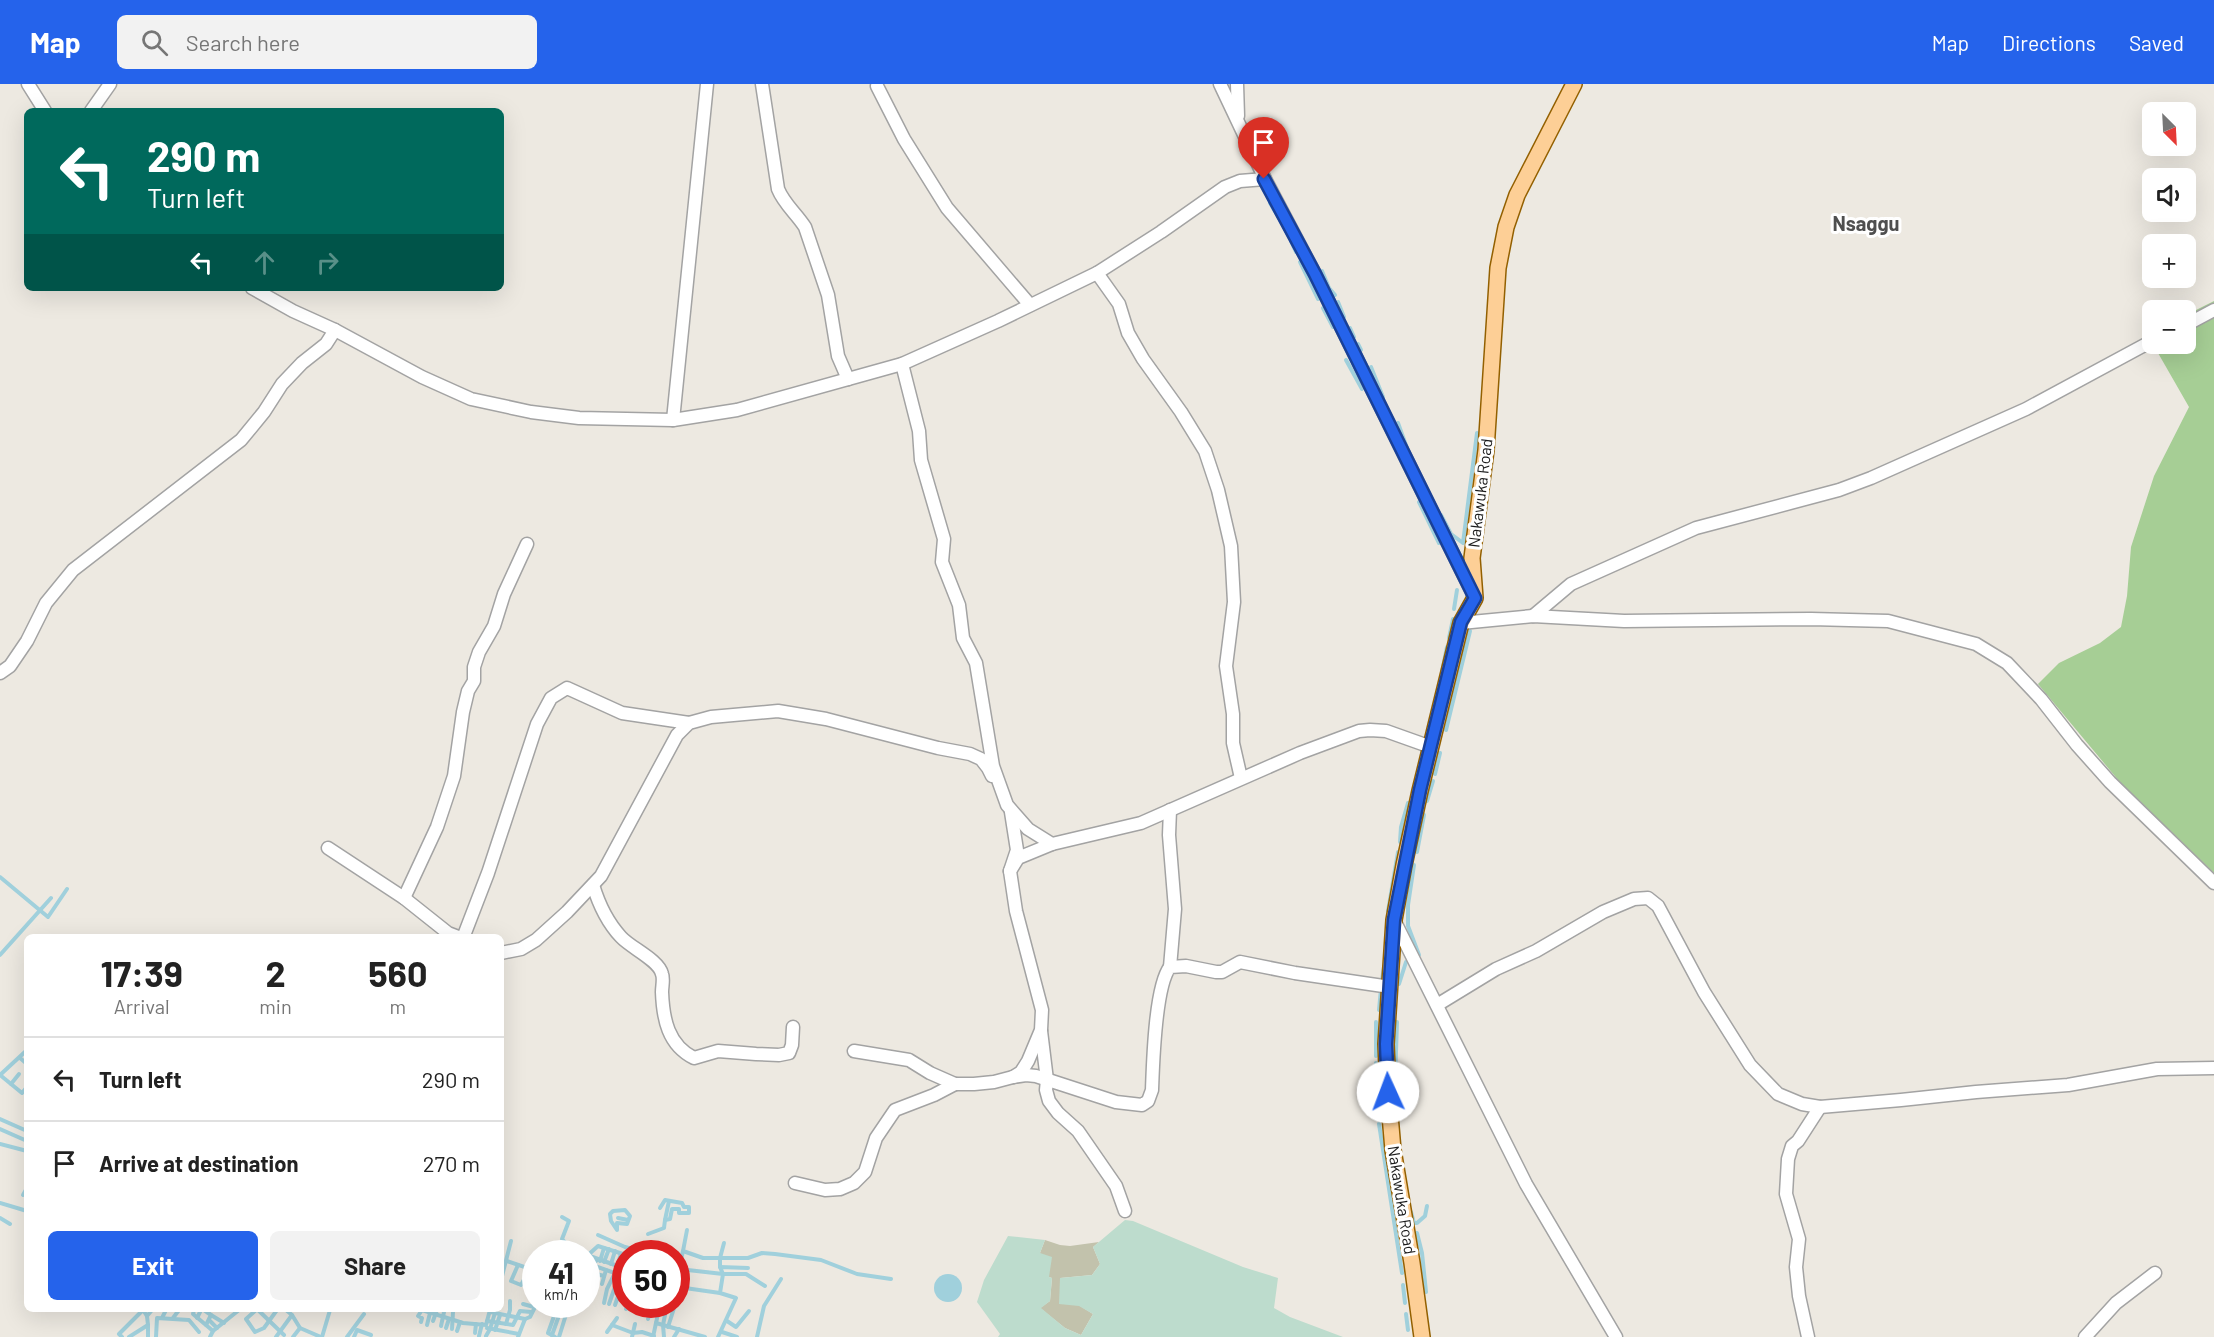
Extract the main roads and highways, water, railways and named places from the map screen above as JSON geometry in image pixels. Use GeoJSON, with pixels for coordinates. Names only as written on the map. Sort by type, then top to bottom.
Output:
{"type":"FeatureCollection","features":[{"type":"Feature","properties":{"kind":"main road","name":"Nakawuka Road"},"geometry":{"type":"LineString","coordinates":[[1422,1337],[1390,1126],[1386,1044],[1394,920],[1407,850],[1461,622],[1475,598],[1472,558],[1486,450],[1497,279],[1506,226],[1517,195],[1574,84]]}},
{"type":"Feature","properties":{"kind":"water"},"geometry":{"type":"Polygon","coordinates":[[[948,1274],[958,1278],[962,1288],[958,1298],[948,1302],[938,1298],[934,1288],[938,1278],[948,1274]]]}},
{"type":"Feature","properties":{"kind":"waterway"},"geometry":{"type":"LineString","coordinates":[[1270,203],[1282,223]]}},
{"type":"Feature","properties":{"kind":"waterway"},"geometry":{"type":"LineString","coordinates":[[1291,241],[1296,252]]}},
{"type":"Feature","properties":{"kind":"waterway"},"geometry":{"type":"LineString","coordinates":[[1300,262],[1318,299]]}},
{"type":"Feature","properties":{"kind":"waterway"},"geometry":{"type":"LineString","coordinates":[[1322,271],[1329,288],[1335,295]]}},
{"type":"Feature","properties":{"kind":"waterway"},"geometry":{"type":"LineString","coordinates":[[1338,302],[1344,317]]}},
{"type":"Feature","properties":{"kind":"waterway"},"geometry":{"type":"LineString","coordinates":[[1323,308],[1333,327]]}},
{"type":"Feature","properties":{"kind":"waterway"},"geometry":{"type":"LineString","coordinates":[[1350,328],[1354,337]]}},
{"type":"Feature","properties":{"kind":"waterway"},"geometry":{"type":"LineString","coordinates":[[1358,344],[1361,350]]}},
{"type":"Feature","properties":{"kind":"waterway"},"geometry":{"type":"LineString","coordinates":[[1346,360],[1362,389]]}},
{"type":"Feature","properties":{"kind":"waterway"},"geometry":{"type":"LineString","coordinates":[[1371,367],[1383,397]]}},
{"type":"Feature","properties":{"kind":"waterway"},"geometry":{"type":"LineString","coordinates":[[1398,423],[1407,448]]}},
{"type":"Feature","properties":{"kind":"waterway"},"geometry":{"type":"LineString","coordinates":[[1441,515],[1451,534],[1463,543],[1477,433]]}},
{"type":"Feature","properties":{"kind":"waterway"},"geometry":{"type":"LineString","coordinates":[[1419,502],[1439,543]]}},
{"type":"Feature","properties":{"kind":"waterway"},"geometry":{"type":"LineString","coordinates":[[1454,609],[1457,590]]}},
{"type":"Feature","properties":{"kind":"waterway"},"geometry":{"type":"LineString","coordinates":[[1449,638],[1453,619]]}},
{"type":"Feature","properties":{"kind":"waterway"},"geometry":{"type":"LineString","coordinates":[[1446,730],[1470,631]]}},
{"type":"Feature","properties":{"kind":"waterway"},"geometry":{"type":"LineString","coordinates":[[1442,672],[1447,647]]}},
{"type":"Feature","properties":{"kind":"waterway"},"geometry":{"type":"LineString","coordinates":[[1435,774],[1440,753]]}},
{"type":"Feature","properties":{"kind":"waterway"},"geometry":{"type":"LineString","coordinates":[[1427,801],[1433,781]]}},
{"type":"Feature","properties":{"kind":"waterway"},"geometry":{"type":"LineString","coordinates":[[1400,842],[1401,827],[1408,803]]}},
{"type":"Feature","properties":{"kind":"waterway"},"geometry":{"type":"LineString","coordinates":[[1417,852],[1424,815]]}},
{"type":"Feature","properties":{"kind":"waterway"},"geometry":{"type":"LineString","coordinates":[[1388,911],[1398,852]]}},
{"type":"Feature","properties":{"kind":"waterway"},"geometry":{"type":"LineString","coordinates":[[1414,865],[1408,905],[1408,926],[1419,955]]}},
{"type":"Feature","properties":{"kind":"waterway"},"geometry":{"type":"LineString","coordinates":[[0,877],[48,917],[67,889]]}},
{"type":"Feature","properties":{"kind":"waterway"},"geometry":{"type":"LineString","coordinates":[[0,955],[51,898]]}},
{"type":"Feature","properties":{"kind":"waterway"},"geometry":{"type":"LineString","coordinates":[[1399,984],[1406,962]]}},
{"type":"Feature","properties":{"kind":"waterway"},"geometry":{"type":"LineString","coordinates":[[1382,980],[1384,967]]}},
{"type":"Feature","properties":{"kind":"waterway"},"geometry":{"type":"LineString","coordinates":[[1379,1010],[1381,989]]}},
{"type":"Feature","properties":{"kind":"waterway"},"geometry":{"type":"LineString","coordinates":[[1376,1022],[1376,1056]]}},
{"type":"Feature","properties":{"kind":"waterway"},"geometry":{"type":"LineString","coordinates":[[1395,1081],[1397,1022]]}},
{"type":"Feature","properties":{"kind":"waterway"},"geometry":{"type":"LineString","coordinates":[[0,1075],[24,1053]]}},
{"type":"Feature","properties":{"kind":"waterway"},"geometry":{"type":"LineString","coordinates":[[20,1058],[24,1061]]}},
{"type":"Feature","properties":{"kind":"waterway"},"geometry":{"type":"LineString","coordinates":[[1376,1063],[1377,1084]]}},
{"type":"Feature","properties":{"kind":"waterway"},"geometry":{"type":"LineString","coordinates":[[11,1084],[19,1074]]}},
{"type":"Feature","properties":{"kind":"waterway"},"geometry":{"type":"LineString","coordinates":[[0,1075],[22,1093],[24,1091]]}},
{"type":"Feature","properties":{"kind":"waterway"},"geometry":{"type":"LineString","coordinates":[[1378,1096],[1378,1110]]}},
{"type":"Feature","properties":{"kind":"waterway"},"geometry":{"type":"LineString","coordinates":[[0,1119],[24,1130]]}},
{"type":"Feature","properties":{"kind":"waterway"},"geometry":{"type":"LineString","coordinates":[[1379,1124],[1402,1273]]}},
{"type":"Feature","properties":{"kind":"waterway"},"geometry":{"type":"LineString","coordinates":[[0,1129],[24,1140]]}},
{"type":"Feature","properties":{"kind":"waterway"},"geometry":{"type":"LineString","coordinates":[[0,1144],[24,1150]]}},
{"type":"Feature","properties":{"kind":"waterway"},"geometry":{"type":"LineString","coordinates":[[648,1234],[664,1228],[665,1220],[670,1219],[672,1209],[679,1209],[679,1213],[689,1213],[689,1207],[684,1207],[682,1203],[665,1200],[660,1208]]}},
{"type":"Feature","properties":{"kind":"waterway"},"geometry":{"type":"LineString","coordinates":[[665,1220],[669,1201]]}},
{"type":"Feature","properties":{"kind":"waterway"},"geometry":{"type":"LineString","coordinates":[[0,1203],[24,1210]]}},
{"type":"Feature","properties":{"kind":"waterway"},"geometry":{"type":"LineString","coordinates":[[1411,1212],[1414,1223],[1417,1223],[1425,1216],[1427,1206]]}},
{"type":"Feature","properties":{"kind":"waterway"},"geometry":{"type":"LineString","coordinates":[[625,1210],[630,1216],[627,1224],[617,1223],[617,1230],[611,1221],[610,1214],[613,1211],[625,1210]]}},
{"type":"Feature","properties":{"kind":"waterway"},"geometry":{"type":"LineString","coordinates":[[562,1217],[569,1221],[563,1240]]}},
{"type":"Feature","properties":{"kind":"waterway"},"geometry":{"type":"LineString","coordinates":[[0,1218],[10,1224]]}},
{"type":"Feature","properties":{"kind":"waterway"},"geometry":{"type":"LineString","coordinates":[[618,1218],[628,1220]]}},
{"type":"Feature","properties":{"kind":"waterway"},"geometry":{"type":"LineString","coordinates":[[687,1230],[683,1251],[703,1258],[720,1258],[724,1243]]}},
{"type":"Feature","properties":{"kind":"waterway"},"geometry":{"type":"LineString","coordinates":[[1417,1233],[1422,1253],[1426,1292]]}},
{"type":"Feature","properties":{"kind":"waterway"},"geometry":{"type":"LineString","coordinates":[[598,1235],[612,1241]]}},
{"type":"Feature","properties":{"kind":"waterway"},"geometry":{"type":"LineString","coordinates":[[504,1268],[511,1241]]}},
{"type":"Feature","properties":{"kind":"waterway"},"geometry":{"type":"LineString","coordinates":[[600,1247],[612,1250]]}},
{"type":"Feature","properties":{"kind":"waterway"},"geometry":{"type":"LineString","coordinates":[[600,1261],[604,1248]]}},
{"type":"Feature","properties":{"kind":"waterway"},"geometry":{"type":"LineString","coordinates":[[604,1262],[609,1249]]}},
{"type":"Feature","properties":{"kind":"waterway"},"geometry":{"type":"LineString","coordinates":[[720,1267],[720,1258],[748,1258],[762,1253],[821,1260],[857,1274],[891,1279]]}},
{"type":"Feature","properties":{"kind":"waterway"},"geometry":{"type":"LineString","coordinates":[[600,1260],[612,1264]]}},
{"type":"Feature","properties":{"kind":"waterway"},"geometry":{"type":"LineString","coordinates":[[507,1261],[522,1266]]}},
{"type":"Feature","properties":{"kind":"waterway"},"geometry":{"type":"LineString","coordinates":[[518,1265],[511,1281],[521,1285],[522,1283]]}},
{"type":"Feature","properties":{"kind":"waterway"},"geometry":{"type":"LineString","coordinates":[[690,1270],[723,1274],[720,1267],[748,1268]]}},
{"type":"Feature","properties":{"kind":"waterway"},"geometry":{"type":"LineString","coordinates":[[600,1268],[612,1272]]}},
{"type":"Feature","properties":{"kind":"waterway"},"geometry":{"type":"LineString","coordinates":[[602,1284],[606,1270]]}},
{"type":"Feature","properties":{"kind":"waterway"},"geometry":{"type":"LineString","coordinates":[[718,1337],[736,1298],[720,1293],[723,1274],[746,1274],[765,1286]]}},
{"type":"Feature","properties":{"kind":"waterway"},"geometry":{"type":"LineString","coordinates":[[600,1275],[604,1276]]}},
{"type":"Feature","properties":{"kind":"waterway"},"geometry":{"type":"LineString","coordinates":[[604,1303],[612,1279]]}},
{"type":"Feature","properties":{"kind":"waterway"},"geometry":{"type":"LineString","coordinates":[[757,1337],[764,1306],[781,1279]]}},
{"type":"Feature","properties":{"kind":"waterway"},"geometry":{"type":"LineString","coordinates":[[1403,1285],[1405,1303]]}},
{"type":"Feature","properties":{"kind":"waterway"},"geometry":{"type":"LineString","coordinates":[[690,1289],[720,1293]]}},
{"type":"Feature","properties":{"kind":"waterway"},"geometry":{"type":"LineString","coordinates":[[609,1304],[612,1295]]}},
{"type":"Feature","properties":{"kind":"waterway"},"geometry":{"type":"LineString","coordinates":[[506,1324],[510,1301]]}},
{"type":"Feature","properties":{"kind":"waterway"},"geometry":{"type":"LineString","coordinates":[[487,1321],[513,1325],[522,1311]]}},
{"type":"Feature","properties":{"kind":"waterway"},"geometry":{"type":"LineString","coordinates":[[727,1321],[736,1327],[749,1311]]}},
{"type":"Feature","properties":{"kind":"waterway"},"geometry":{"type":"LineString","coordinates":[[122,1337],[119,1334],[141,1312]]}},
{"type":"Feature","properties":{"kind":"waterway"},"geometry":{"type":"LineString","coordinates":[[144,1312],[148,1325]]}},
{"type":"Feature","properties":{"kind":"waterway"},"geometry":{"type":"LineString","coordinates":[[147,1316],[150,1312]]}},
{"type":"Feature","properties":{"kind":"waterway"},"geometry":{"type":"LineString","coordinates":[[162,1318],[165,1312]]}},
{"type":"Feature","properties":{"kind":"waterway"},"geometry":{"type":"LineString","coordinates":[[173,1318],[178,1312]]}},
{"type":"Feature","properties":{"kind":"waterway"},"geometry":{"type":"LineString","coordinates":[[194,1312],[213,1331]]}},
{"type":"Feature","properties":{"kind":"waterway"},"geometry":{"type":"LineString","coordinates":[[197,1318],[200,1312]]}},
{"type":"Feature","properties":{"kind":"waterway"},"geometry":{"type":"LineString","coordinates":[[206,1325],[211,1315],[207,1312]]}},
{"type":"Feature","properties":{"kind":"waterway"},"geometry":{"type":"LineString","coordinates":[[210,1337],[213,1331],[237,1312]]}},
{"type":"Feature","properties":{"kind":"waterway"},"geometry":{"type":"LineString","coordinates":[[254,1312],[246,1319],[255,1332],[264,1328],[276,1312]]}},
{"type":"Feature","properties":{"kind":"waterway"},"geometry":{"type":"LineString","coordinates":[[260,1312],[284,1335]]}},
{"type":"Feature","properties":{"kind":"waterway"},"geometry":{"type":"LineString","coordinates":[[288,1312],[300,1328],[321,1337]]}},
{"type":"Feature","properties":{"kind":"waterway"},"geometry":{"type":"LineString","coordinates":[[322,1337],[329,1312]]}},
{"type":"Feature","properties":{"kind":"waterway"},"geometry":{"type":"LineString","coordinates":[[421,1312],[418,1316],[422,1318],[421,1322]]}},
{"type":"Feature","properties":{"kind":"waterway"},"geometry":{"type":"LineString","coordinates":[[428,1312],[463,1323],[486,1325],[489,1312]]}},
{"type":"Feature","properties":{"kind":"waterway"},"geometry":{"type":"LineString","coordinates":[[433,1321],[436,1312]]}},
{"type":"Feature","properties":{"kind":"waterway"},"geometry":{"type":"LineString","coordinates":[[441,1326],[444,1312]]}},
{"type":"Feature","properties":{"kind":"waterway"},"geometry":{"type":"LineString","coordinates":[[452,1329],[453,1312]]}},
{"type":"Feature","properties":{"kind":"waterway"},"geometry":{"type":"LineString","coordinates":[[490,1312],[525,1319]]}},
{"type":"Feature","properties":{"kind":"waterway"},"geometry":{"type":"LineString","coordinates":[[427,1325],[430,1313]]}},
{"type":"Feature","properties":{"kind":"waterway"},"geometry":{"type":"LineString","coordinates":[[486,1336],[495,1313]]}},
{"type":"Feature","properties":{"kind":"waterway"},"geometry":{"type":"LineString","coordinates":[[347,1337],[364,1314]]}},
{"type":"Feature","properties":{"kind":"waterway"},"geometry":{"type":"LineString","coordinates":[[1406,1314],[1408,1330]]}},
{"type":"Feature","properties":{"kind":"waterway"},"geometry":{"type":"LineString","coordinates":[[211,1315],[224,1323]]}},
{"type":"Feature","properties":{"kind":"waterway"},"geometry":{"type":"LineString","coordinates":[[276,1337],[292,1315]]}},
{"type":"Feature","properties":{"kind":"waterway"},"geometry":{"type":"LineString","coordinates":[[495,1330],[500,1315]]}},
{"type":"Feature","properties":{"kind":"waterway"},"geometry":{"type":"LineString","coordinates":[[156,1337],[157,1318],[189,1320],[199,1332]]}},
{"type":"Feature","properties":{"kind":"waterway"},"geometry":{"type":"LineString","coordinates":[[518,1337],[528,1318]]}},
{"type":"Feature","properties":{"kind":"waterway"},"geometry":{"type":"LineString","coordinates":[[553,1318],[548,1333],[555,1337]]}},
{"type":"Feature","properties":{"kind":"waterway"},"geometry":{"type":"LineString","coordinates":[[552,1335],[558,1318]]}},
{"type":"Feature","properties":{"kind":"waterway"},"geometry":{"type":"LineString","coordinates":[[559,1337],[565,1318]]}},
{"type":"Feature","properties":{"kind":"waterway"},"geometry":{"type":"LineString","coordinates":[[607,1332],[617,1318]]}},
{"type":"Feature","properties":{"kind":"waterway"},"geometry":{"type":"LineString","coordinates":[[656,1323],[657,1318]]}},
{"type":"Feature","properties":{"kind":"waterway"},"geometry":{"type":"LineString","coordinates":[[664,1318],[664,1337]]}},
{"type":"Feature","properties":{"kind":"waterway"},"geometry":{"type":"LineString","coordinates":[[668,1327],[671,1318]]}},
{"type":"Feature","properties":{"kind":"waterway"},"geometry":{"type":"LineString","coordinates":[[446,1328],[449,1319]]}},
{"type":"Feature","properties":{"kind":"waterway"},"geometry":{"type":"LineString","coordinates":[[209,1320],[217,1328]]}},
{"type":"Feature","properties":{"kind":"waterway"},"geometry":{"type":"LineString","coordinates":[[457,1331],[460,1322]]}},
{"type":"Feature","properties":{"kind":"waterway"},"geometry":{"type":"LineString","coordinates":[[653,1337],[656,1323],[705,1337]]}},
{"type":"Feature","properties":{"kind":"waterway"},"geometry":{"type":"LineString","coordinates":[[475,1333],[476,1324]]}},
{"type":"Feature","properties":{"kind":"waterway"},"geometry":{"type":"LineString","coordinates":[[479,1336],[482,1324]]}},
{"type":"Feature","properties":{"kind":"waterway"},"geometry":{"type":"LineString","coordinates":[[632,1337],[635,1324]]}},
{"type":"Feature","properties":{"kind":"waterway"},"geometry":{"type":"LineString","coordinates":[[129,1337],[148,1325],[148,1337]]}},
{"type":"Feature","properties":{"kind":"waterway"},"geometry":{"type":"LineString","coordinates":[[612,1325],[633,1333],[642,1332],[654,1336]]}},
{"type":"Feature","properties":{"kind":"waterway"},"geometry":{"type":"LineString","coordinates":[[293,1337],[300,1328]]}},
{"type":"Feature","properties":{"kind":"waterway"},"geometry":{"type":"LineString","coordinates":[[487,1328],[519,1334]]}},
{"type":"Feature","properties":{"kind":"waterway"},"geometry":{"type":"LineString","coordinates":[[674,1337],[679,1329]]}},
{"type":"Feature","properties":{"kind":"waterway"},"geometry":{"type":"LineString","coordinates":[[354,1337],[357,1330],[371,1335]]}},
{"type":"Feature","properties":{"kind":"waterway"},"geometry":{"type":"LineString","coordinates":[[722,1332],[737,1337]]}},
{"type":"Feature","properties":{"kind":"district","name":"Nsaggu"},"geometry":{"type":"Point","coordinates":[1866,224]}}]}
